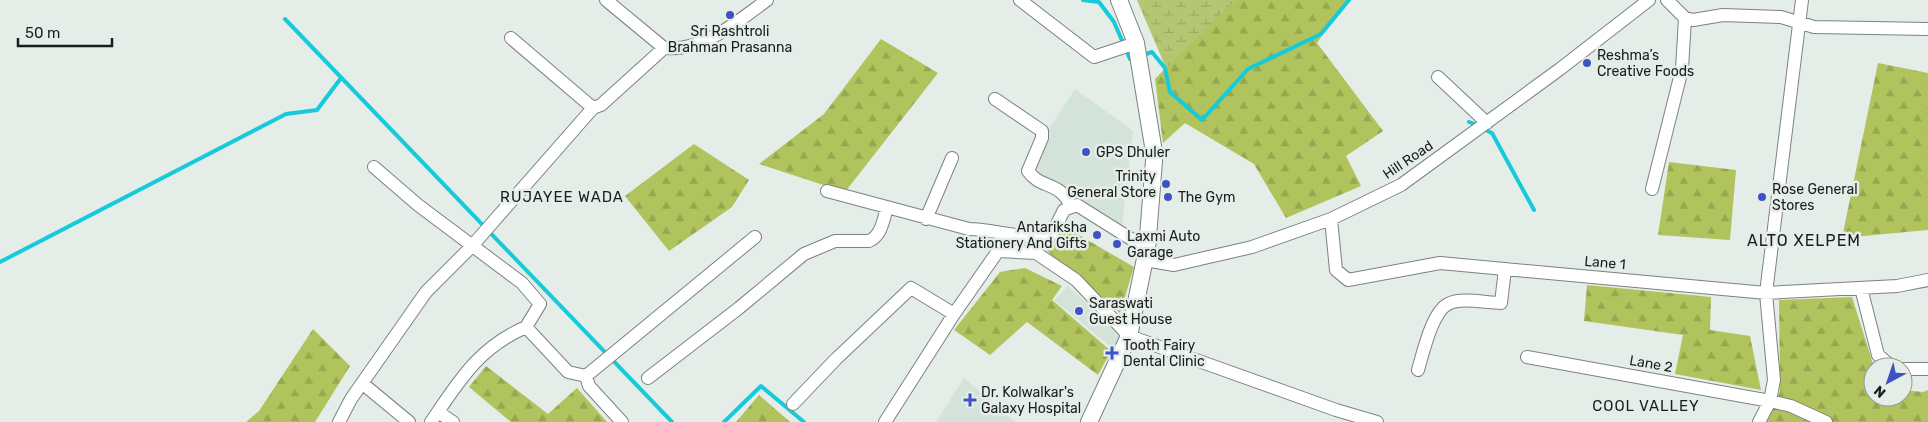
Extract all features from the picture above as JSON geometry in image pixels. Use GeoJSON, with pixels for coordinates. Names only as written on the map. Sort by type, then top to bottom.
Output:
{"type":"FeatureCollection","features":[{"type":"Feature","properties":{"kind":"main road"},"geometry":{"type":"LineString","coordinates":[[1089,422],[1129,336],[1146,255],[1154,152],[1136,43],[1119,0]]}},
{"type":"Feature","properties":{"kind":"street"},"geometry":{"type":"LineString","coordinates":[[606,0],[664,48],[680,50],[694,46],[735,24],[767,0]]}},
{"type":"Feature","properties":{"kind":"street"},"geometry":{"type":"LineString","coordinates":[[1020,0],[1094,57],[1136,43]]}},
{"type":"Feature","properties":{"kind":"street","name":"Hill Road"},"geometry":{"type":"LineString","coordinates":[[1146,255],[1174,265],[1252,247],[1331,219],[1401,185],[1648,0]]}},
{"type":"Feature","properties":{"kind":"street"},"geometry":{"type":"LineString","coordinates":[[1667,0],[1685,18],[1693,20],[1723,15],[1782,17],[1814,27],[1928,29]]}},
{"type":"Feature","properties":{"kind":"street"},"geometry":{"type":"LineString","coordinates":[[1759,422],[1770,401],[1774,380],[1766,292],[1802,0]]}},
{"type":"Feature","properties":{"kind":"street"},"geometry":{"type":"LineString","coordinates":[[1652,189],[1682,69],[1685,18]]}},
{"type":"Feature","properties":{"kind":"street"},"geometry":{"type":"LineString","coordinates":[[511,38],[593,108]]}},
{"type":"Feature","properties":{"kind":"street"},"geometry":{"type":"LineString","coordinates":[[339,422],[362,383],[426,292],[472,246],[593,108],[602,105],[664,48]]}},
{"type":"Feature","properties":{"kind":"street"},"geometry":{"type":"LineString","coordinates":[[1438,77],[1486,123]]}},
{"type":"Feature","properties":{"kind":"street"},"geometry":{"type":"LineString","coordinates":[[996,99],[1042,131],[1042,138],[1028,171],[1032,177],[1065,194],[1071,207]]}},
{"type":"Feature","properties":{"kind":"street"},"geometry":{"type":"LineString","coordinates":[[926,218],[952,158]]}},
{"type":"Feature","properties":{"kind":"street"},"geometry":{"type":"LineString","coordinates":[[374,167],[418,205],[522,283],[540,304],[526,327],[506,336],[467,368],[434,417],[453,422]]}},
{"type":"Feature","properties":{"kind":"street"},"geometry":{"type":"LineString","coordinates":[[827,191],[969,229],[989,229],[1039,239],[1052,234],[1064,210],[1077,205],[1146,255]]}},
{"type":"Feature","properties":{"kind":"street"},"geometry":{"type":"LineString","coordinates":[[648,378],[739,308],[804,254],[836,240],[869,241],[874,239],[878,235],[887,208]]}},
{"type":"Feature","properties":{"kind":"street","name":"Lane 1"},"geometry":{"type":"LineString","coordinates":[[1331,219],[1336,270],[1348,280],[1440,263],[1766,292],[1897,286],[1928,280]]}},
{"type":"Feature","properties":{"kind":"street"},"geometry":{"type":"LineString","coordinates":[[586,376],[755,237]]}},
{"type":"Feature","properties":{"kind":"street"},"geometry":{"type":"LineString","coordinates":[[886,422],[954,314],[998,251],[1036,253],[1076,280],[1129,336],[1336,410],[1377,422]]}},
{"type":"Feature","properties":{"kind":"street"},"geometry":{"type":"LineString","coordinates":[[1418,370],[1439,311],[1448,304],[1458,302],[1502,303],[1505,269]]}},
{"type":"Feature","properties":{"kind":"street"},"geometry":{"type":"LineString","coordinates":[[793,404],[836,359],[911,288],[954,314]]}},
{"type":"Feature","properties":{"kind":"street"},"geometry":{"type":"LineString","coordinates":[[1861,288],[1878,355],[1880,357]]}},
{"type":"Feature","properties":{"kind":"street"},"geometry":{"type":"LineString","coordinates":[[526,327],[568,372],[586,376]]}},
{"type":"Feature","properties":{"kind":"street","name":"Lane 2"},"geometry":{"type":"LineString","coordinates":[[1527,357],[1770,401],[1791,406],[1826,422]]}},
{"type":"Feature","properties":{"kind":"street"},"geometry":{"type":"LineString","coordinates":[[1913,369],[1928,369]]}},
{"type":"Feature","properties":{"kind":"street"},"geometry":{"type":"LineString","coordinates":[[586,376],[589,386],[622,422]]}},
{"type":"Feature","properties":{"kind":"street"},"geometry":{"type":"LineString","coordinates":[[362,383],[410,422]]}},
{"type":"Feature","properties":{"kind":"shaded area","name":"GPS Dhuler"},"geometry":{"type":"Polygon","coordinates":[[[1075,89],[1133,131],[1122,225],[1034,172],[1049,129],[1075,89]]]}},
{"type":"Feature","properties":{"kind":"shaded area"},"geometry":{"type":"Polygon","coordinates":[[[1068,286],[1121,335],[1112,348],[1054,300],[1068,286]]]}},
{"type":"Feature","properties":{"kind":"shaded area","name":"Dr. Kolwalkar's Galaxy Hospital"},"geometry":{"type":"Polygon","coordinates":[[[964,378],[1015,422],[936,422],[964,378]]]}},
{"type":"Feature","properties":{"kind":"green space"},"geometry":{"type":"Polygon","coordinates":[[[1137,0],[1236,0],[1166,68],[1137,0]]]}},
{"type":"Feature","properties":{"kind":"green space"},"geometry":{"type":"Polygon","coordinates":[[[1232,0],[1347,0],[1317,43],[1383,131],[1346,156],[1361,186],[1286,218],[1254,164],[1185,123],[1163,143],[1155,79],[1232,0]]]}},
{"type":"Feature","properties":{"kind":"green space"},"geometry":{"type":"Polygon","coordinates":[[[881,39],[938,73],[845,192],[759,164],[824,114],[881,39]]]}},
{"type":"Feature","properties":{"kind":"green space"},"geometry":{"type":"Polygon","coordinates":[[[1878,63],[1928,73],[1928,230],[1842,238],[1878,63]]]}},
{"type":"Feature","properties":{"kind":"green space"},"geometry":{"type":"Polygon","coordinates":[[[694,144],[749,180],[732,207],[669,251],[625,196],[694,144]]]}},
{"type":"Feature","properties":{"kind":"green space"},"geometry":{"type":"Polygon","coordinates":[[[1669,162],[1736,170],[1730,240],[1658,235],[1669,162]]]}},
{"type":"Feature","properties":{"kind":"green space"},"geometry":{"type":"Polygon","coordinates":[[[1063,226],[1134,267],[1120,313],[1046,250],[1063,226]]]}},
{"type":"Feature","properties":{"kind":"green space"},"geometry":{"type":"Polygon","coordinates":[[[1025,268],[1062,286],[1052,300],[1111,351],[1098,375],[1027,322],[990,355],[954,330],[1000,272],[1025,268]]]}},
{"type":"Feature","properties":{"kind":"green space"},"geometry":{"type":"Polygon","coordinates":[[[1587,285],[1711,297],[1710,330],[1750,336],[1761,390],[1675,374],[1683,335],[1584,321],[1587,285]]]}},
{"type":"Feature","properties":{"kind":"green space"},"geometry":{"type":"Polygon","coordinates":[[[1852,297],[1871,357],[1863,357],[1863,407],[1913,407],[1913,391],[1923,392],[1928,390],[1928,422],[1766,422],[1780,392],[1779,300],[1852,297]]]}},
{"type":"Feature","properties":{"kind":"green space"},"geometry":{"type":"Polygon","coordinates":[[[313,329],[350,366],[315,422],[246,422],[259,411],[313,329]]]}},
{"type":"Feature","properties":{"kind":"green space"},"geometry":{"type":"Polygon","coordinates":[[[486,366],[548,414],[577,388],[607,422],[511,422],[469,387],[486,366]]]}},
{"type":"Feature","properties":{"kind":"green space"},"geometry":{"type":"Polygon","coordinates":[[[759,395],[790,422],[736,422],[759,395]]]}},
{"type":"Feature","properties":{"kind":"waterway"},"geometry":{"type":"LineString","coordinates":[[1083,0],[1099,2],[1114,22],[1130,59],[1134,57]]}},
{"type":"Feature","properties":{"kind":"waterway"},"geometry":{"type":"LineString","coordinates":[[1143,55],[1152,52],[1165,68],[1170,92],[1202,120],[1248,69],[1321,34],[1349,0]]}},
{"type":"Feature","properties":{"kind":"waterway"},"geometry":{"type":"LineString","coordinates":[[285,19],[672,422]]}},
{"type":"Feature","properties":{"kind":"waterway"},"geometry":{"type":"LineString","coordinates":[[0,262],[286,114],[317,110],[341,78]]}},
{"type":"Feature","properties":{"kind":"waterway"},"geometry":{"type":"LineString","coordinates":[[1469,122],[1477,125]]}},
{"type":"Feature","properties":{"kind":"waterway"},"geometry":{"type":"LineString","coordinates":[[1483,129],[1492,133],[1534,210]]}},
{"type":"Feature","properties":{"kind":"waterway"},"geometry":{"type":"LineString","coordinates":[[724,422],[761,386],[804,422]]}},
{"type":"Feature","properties":{"kind":"place","name":"Sri Rashtroli Brahman Prasanna"},"geometry":{"type":"Point","coordinates":[730,15]}},
{"type":"Feature","properties":{"kind":"place","name":"Reshma’s Creative Foods"},"geometry":{"type":"Point","coordinates":[1587,63]}},
{"type":"Feature","properties":{"kind":"place","name":"GPS Dhuler"},"geometry":{"type":"Point","coordinates":[1086,152]}},
{"type":"Feature","properties":{"kind":"place","name":"Trinity General Store"},"geometry":{"type":"Point","coordinates":[1166,184]}},
{"type":"Feature","properties":{"kind":"place","name":"The Gym"},"geometry":{"type":"Point","coordinates":[1168,197]}},
{"type":"Feature","properties":{"kind":"place","name":"Rose General Stores"},"geometry":{"type":"Point","coordinates":[1762,197]}},
{"type":"Feature","properties":{"kind":"place","name":"Antariksha Stationery And Gifts"},"geometry":{"type":"Point","coordinates":[1097,235]}},
{"type":"Feature","properties":{"kind":"place","name":"Laxmi Auto Garage"},"geometry":{"type":"Point","coordinates":[1117,244]}},
{"type":"Feature","properties":{"kind":"place","name":"Saraswati Guest House"},"geometry":{"type":"Point","coordinates":[1079,311]}},
{"type":"Feature","properties":{"kind":"place","name":"Tooth Fairy Dental Clinic"},"geometry":{"type":"Point","coordinates":[1112,353]}},
{"type":"Feature","properties":{"kind":"place","name":"Dr. Kolwalkar's Galaxy Hospital"},"geometry":{"type":"Point","coordinates":[970,400]}},
{"type":"Feature","properties":{"kind":"district","name":"RUJAYEE WADA"},"geometry":{"type":"Point","coordinates":[562,197]}},
{"type":"Feature","properties":{"kind":"district","name":"ALTO XELPEM"},"geometry":{"type":"Point","coordinates":[1804,240]}},
{"type":"Feature","properties":{"kind":"district","name":"COOL VALLEY"},"geometry":{"type":"Point","coordinates":[1646,406]}}]}
